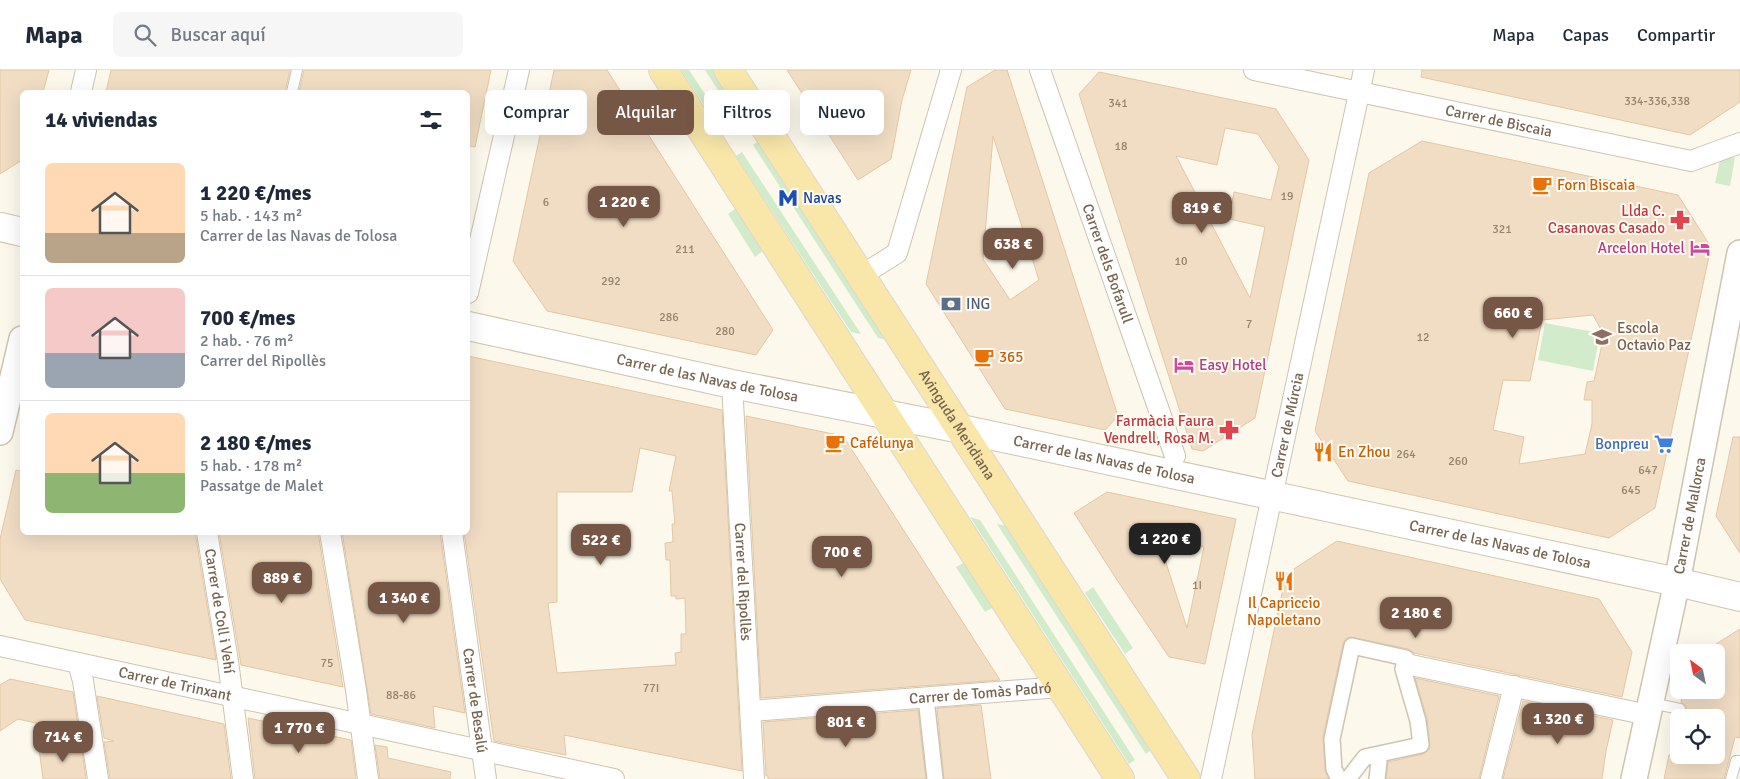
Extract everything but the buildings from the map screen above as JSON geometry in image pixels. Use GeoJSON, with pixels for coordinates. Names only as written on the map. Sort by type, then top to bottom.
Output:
{"type":"FeatureCollection","features":[{"type":"Feature","properties":{"kind":"main road"},"geometry":{"type":"LineString","coordinates":[[663,70],[1120,779]]}},
{"type":"Feature","properties":{"kind":"main road","name":"Avinguda Meridiana"},"geometry":{"type":"LineString","coordinates":[[728,70],[1186,779]]}},
{"type":"Feature","properties":{"kind":"main road"},"geometry":{"type":"LineString","coordinates":[[0,227],[20,232]]}},
{"type":"Feature","properties":{"kind":"main road","name":"Carrer de las Navas de Tolosa"},"geometry":{"type":"LineString","coordinates":[[470,326],[732,384],[961,429],[1740,597]]}},
{"type":"Feature","properties":{"kind":"street"},"geometry":{"type":"LineString","coordinates":[[81,90],[86,70]]}},
{"type":"Feature","properties":{"kind":"street"},"geometry":{"type":"LineString","coordinates":[[470,285],[519,70]]}},
{"type":"Feature","properties":{"kind":"street"},"geometry":{"type":"LineString","coordinates":[[862,275],[897,253],[951,70]]}},
{"type":"Feature","properties":{"kind":"street","name":"Carrer dels Bofarull"},"geometry":{"type":"LineString","coordinates":[[1040,70],[1174,456]]}},
{"type":"Feature","properties":{"kind":"street","name":"Carrer de Biscaia"},"geometry":{"type":"LineString","coordinates":[[1254,70],[1691,161],[1740,143]]}},
{"type":"Feature","properties":{"kind":"street","name":"Carrer de Múrcia"},"geometry":{"type":"LineString","coordinates":[[1211,779],[1364,70]]}},
{"type":"Feature","properties":{"kind":"street","name":"Carrer de Mallorca"},"geometry":{"type":"LineString","coordinates":[[1634,779],[1677,582],[1740,253]]}},
{"type":"Feature","properties":{"kind":"street"},"geometry":{"type":"LineString","coordinates":[[0,432],[20,347]]}},
{"type":"Feature","properties":{"kind":"street","name":"Carrer del Ripollès"},"geometry":{"type":"LineString","coordinates":[[732,384],[754,779]]}},
{"type":"Feature","properties":{"kind":"street","name":"Carrer de Coll i Vehí"},"geometry":{"type":"LineString","coordinates":[[207,535],[233,697],[243,779]]}},
{"type":"Feature","properties":{"kind":"street"},"geometry":{"type":"LineString","coordinates":[[330,535],[368,779]]}},
{"type":"Feature","properties":{"kind":"street","name":"Carrer de Besalú"},"geometry":{"type":"LineString","coordinates":[[452,535],[486,779]]}},
{"type":"Feature","properties":{"kind":"street","name":"Carrer de Trinxant"},"geometry":{"type":"LineString","coordinates":[[0,646],[614,779]]}},
{"type":"Feature","properties":{"kind":"street"},"geometry":{"type":"LineString","coordinates":[[1340,779],[1334,769],[1332,739],[1352,646],[1406,658],[1404,669],[1418,720],[1421,745],[1365,757],[1348,779]]}},
{"type":"Feature","properties":{"kind":"street"},"geometry":{"type":"LineString","coordinates":[[78,663],[83,682],[98,779]]}},
{"type":"Feature","properties":{"kind":"street"},"geometry":{"type":"LineString","coordinates":[[1411,665],[1514,686],[1649,709]]}},
{"type":"Feature","properties":{"kind":"street"},"geometry":{"type":"LineString","coordinates":[[1491,779],[1514,686]]}},
{"type":"Feature","properties":{"kind":"street","name":"Carrer de Tomàs Padró"},"geometry":{"type":"LineString","coordinates":[[751,711],[1060,687]]}},
{"type":"Feature","properties":{"kind":"street"},"geometry":{"type":"LineString","coordinates":[[926,698],[935,779]]}},
{"type":"Feature","properties":{"kind":"street"},"geometry":{"type":"LineString","coordinates":[[1377,779],[1379,761]]}},
{"type":"Feature","properties":{"kind":"lane"},"geometry":{"type":"LineString","coordinates":[[292,90],[297,70]]}},
{"type":"Feature","properties":{"kind":"lane"},"geometry":{"type":"LineString","coordinates":[[1649,709],[1670,709]]}},
{"type":"Feature","properties":{"kind":"lane"},"geometry":{"type":"LineString","coordinates":[[1732,779],[1736,760],[1740,761]]}},
{"type":"Feature","properties":{"kind":"green space"},"geometry":{"type":"Polygon","coordinates":[[[681,70],[689,70],[704,92],[704,105],[681,70]]]}},
{"type":"Feature","properties":{"kind":"green space"},"geometry":{"type":"Polygon","coordinates":[[[705,70],[713,70],[726,90],[718,90],[705,70]]]}},
{"type":"Feature","properties":{"kind":"green space"},"geometry":{"type":"Polygon","coordinates":[[[759,141],[888,340],[878,338],[753,145],[759,141]]]}},
{"type":"Feature","properties":{"kind":"green space"},"geometry":{"type":"Polygon","coordinates":[[[742,152],[861,334],[851,332],[736,156],[742,152]]]}},
{"type":"Feature","properties":{"kind":"green space"},"geometry":{"type":"Polygon","coordinates":[[[1721,155],[1735,158],[1730,186],[1715,183],[1721,155]]]}},
{"type":"Feature","properties":{"kind":"green space"},"geometry":{"type":"Polygon","coordinates":[[[736,208],[764,250],[755,257],[728,214],[736,208]]]}},
{"type":"Feature","properties":{"kind":"green space"},"geometry":{"type":"Polygon","coordinates":[[[1545,323],[1600,333],[1593,371],[1538,360],[1545,323]]]}},
{"type":"Feature","properties":{"kind":"green space"},"geometry":{"type":"Polygon","coordinates":[[[970,517],[980,520],[1135,760],[1129,764],[970,517]]]}},
{"type":"Feature","properties":{"kind":"green space"},"geometry":{"type":"Polygon","coordinates":[[[997,524],[1008,526],[1152,749],[1146,754],[997,524]]]}},
{"type":"Feature","properties":{"kind":"green space"},"geometry":{"type":"Polygon","coordinates":[[[965,562],[994,607],[985,612],[956,567],[965,562]]]}},
{"type":"Feature","properties":{"kind":"green space"},"geometry":{"type":"Polygon","coordinates":[[[1093,587],[1133,648],[1125,654],[1085,593],[1093,587]]]}},
{"type":"Feature","properties":{"kind":"place","name":"Forn Biscaia"},"geometry":{"type":"Point","coordinates":[1542,185]}},
{"type":"Feature","properties":{"kind":"place","name":"Navas"},"geometry":{"type":"Point","coordinates":[788,198]}},
{"type":"Feature","properties":{"kind":"place","name":"Llda C. Casanovas Casado"},"geometry":{"type":"Point","coordinates":[1680,220]}},
{"type":"Feature","properties":{"kind":"place","name":"Arcelon Hotel"},"geometry":{"type":"Point","coordinates":[1700,248]}},
{"type":"Feature","properties":{"kind":"place","name":"ING"},"geometry":{"type":"Point","coordinates":[951,304]}},
{"type":"Feature","properties":{"kind":"place","name":"Escola Octavio Paz"},"geometry":{"type":"Point","coordinates":[1602,337]}},
{"type":"Feature","properties":{"kind":"place","name":"365"},"geometry":{"type":"Point","coordinates":[984,357]}},
{"type":"Feature","properties":{"kind":"place","name":"Easy Hotel"},"geometry":{"type":"Point","coordinates":[1184,365]}},
{"type":"Feature","properties":{"kind":"place","name":"Farmàcia Faura Vendrell, Rosa M."},"geometry":{"type":"Point","coordinates":[1229,430]}},
{"type":"Feature","properties":{"kind":"place","name":"Cafélunya"},"geometry":{"type":"Point","coordinates":[835,443]}},
{"type":"Feature","properties":{"kind":"place","name":"Bonpreu"},"geometry":{"type":"Point","coordinates":[1664,444]}},
{"type":"Feature","properties":{"kind":"place","name":"En Zhou"},"geometry":{"type":"Point","coordinates":[1323,452]}},
{"type":"Feature","properties":{"kind":"place","name":"Il Capriccio Napoletano"},"geometry":{"type":"Point","coordinates":[1284,581]}}]}
